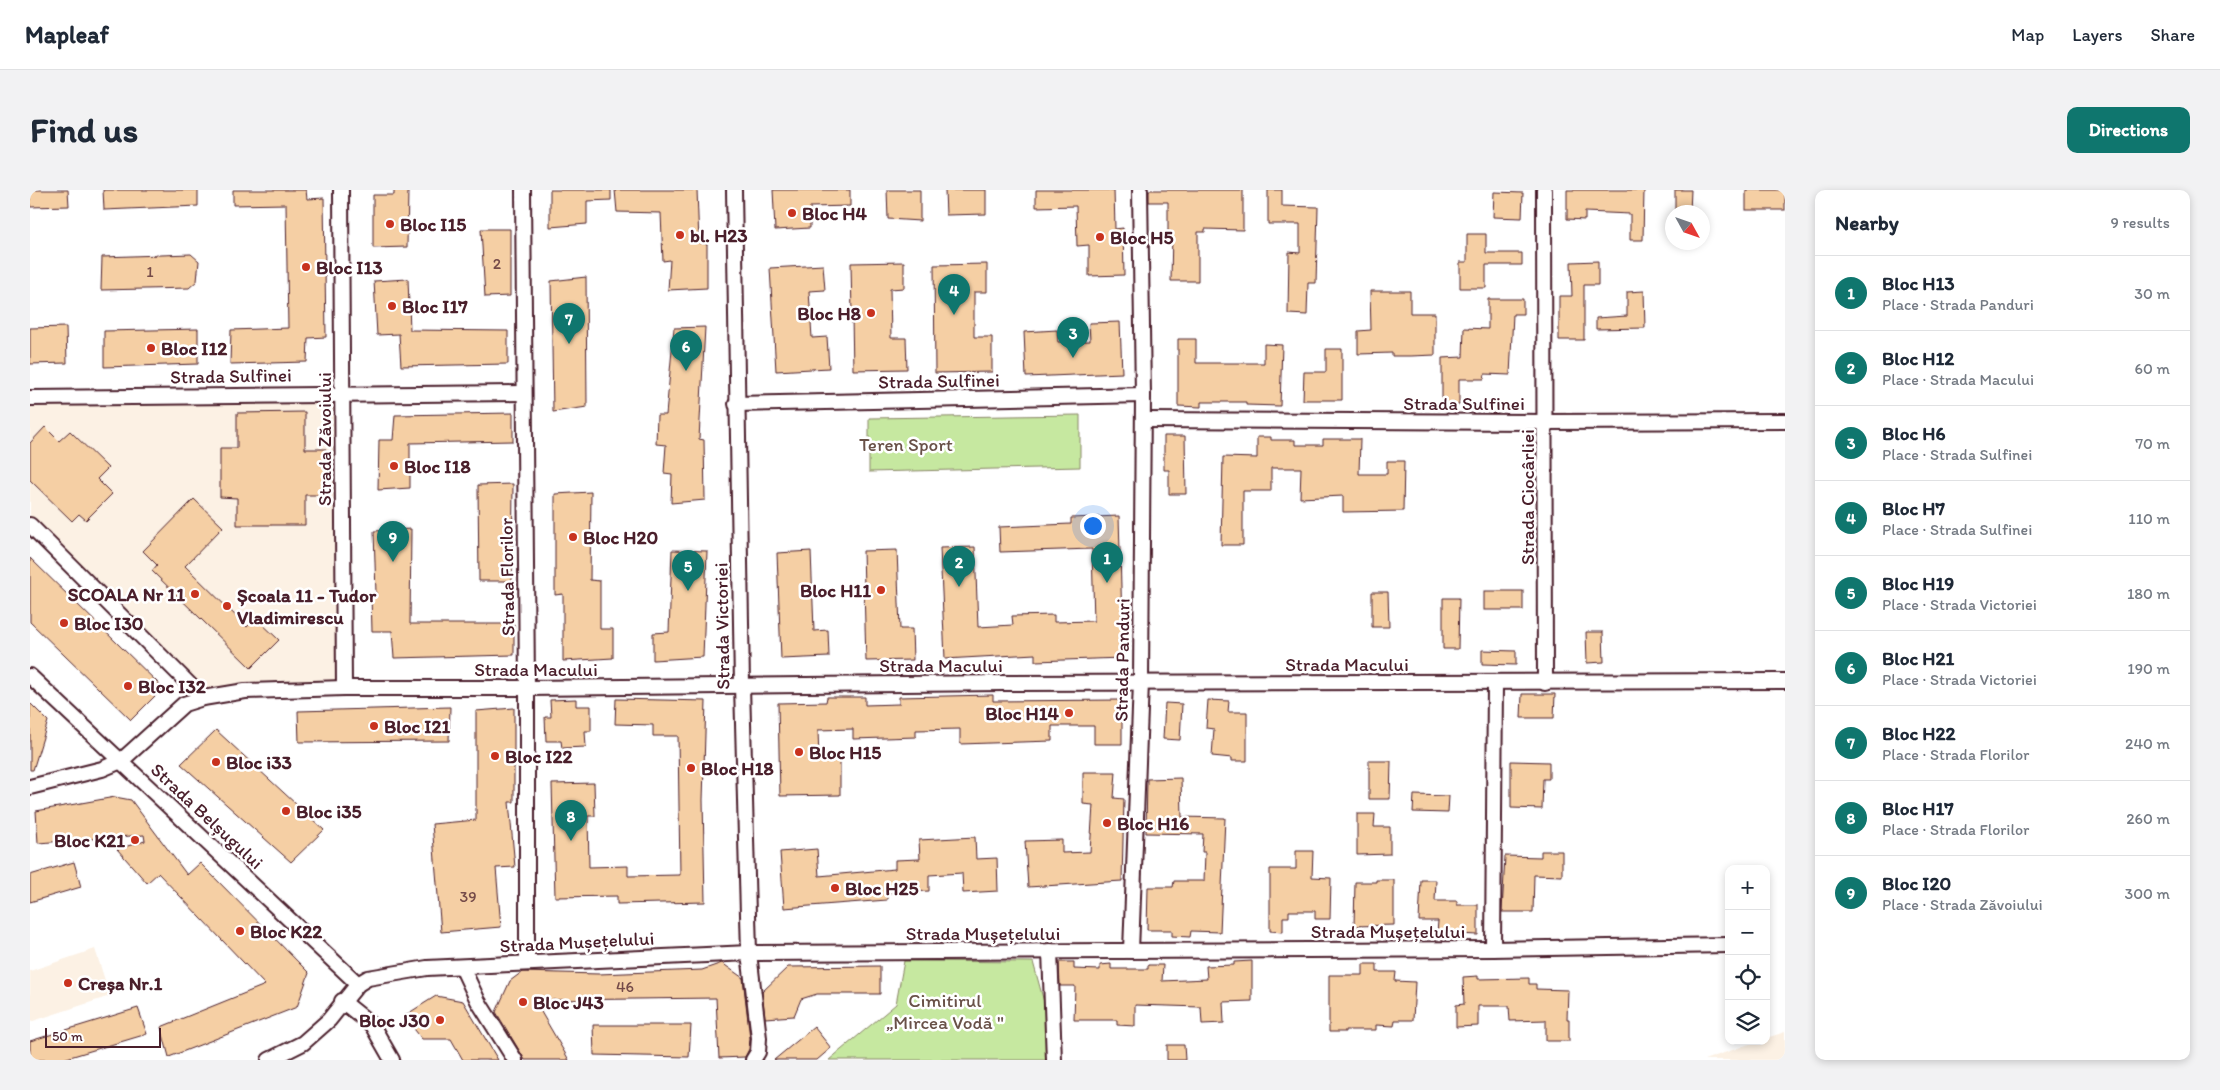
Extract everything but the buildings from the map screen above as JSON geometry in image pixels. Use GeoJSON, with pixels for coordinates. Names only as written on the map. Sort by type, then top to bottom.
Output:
{"type":"FeatureCollection","features":[{"type":"Feature","properties":{"kind":"street","name":"Strada Zăvoiului"},"geometry":{"type":"LineString","coordinates":[[341,190],[344,688]]}},
{"type":"Feature","properties":{"kind":"street","name":"Strada Florilor"},"geometry":{"type":"LineString","coordinates":[[523,190],[527,963]]}},
{"type":"Feature","properties":{"kind":"street","name":"Strada Victoriei"},"geometry":{"type":"LineString","coordinates":[[734,190],[736,404],[749,953],[759,1038],[758,1052],[753,1060]]}},
{"type":"Feature","properties":{"kind":"street","name":"Strada Panduri"},"geometry":{"type":"LineString","coordinates":[[1130,951],[1141,682],[1143,395],[1140,190]]}},
{"type":"Feature","properties":{"kind":"street","name":"Strada Ciocârliei"},"geometry":{"type":"LineString","coordinates":[[1544,190],[1545,683]]}},
{"type":"Feature","properties":{"kind":"street","name":"Strada Sulfinei"},"geometry":{"type":"LineString","coordinates":[[30,398],[523,393]]}},
{"type":"Feature","properties":{"kind":"street","name":"Strada Sulfinei"},"geometry":{"type":"LineString","coordinates":[[736,404],[1143,395]]}},
{"type":"Feature","properties":{"kind":"street","name":"Strada Sulfinei"},"geometry":{"type":"LineString","coordinates":[[1142,420],[1785,421]]}},
{"type":"Feature","properties":{"kind":"street"},"geometry":{"type":"LineString","coordinates":[[30,525],[203,698]]}},
{"type":"Feature","properties":{"kind":"street","name":"Strada Belșugului"},"geometry":{"type":"LineString","coordinates":[[30,676],[358,984]]}},
{"type":"Feature","properties":{"kind":"street","name":"Strada Macului"},"geometry":{"type":"LineString","coordinates":[[30,787],[102,769],[121,760],[184,704],[203,698],[245,691],[344,688],[1141,682],[1495,684],[1785,682]]}},
{"type":"Feature","properties":{"kind":"street"},"geometry":{"type":"LineString","coordinates":[[1493,949],[1495,684]]}},
{"type":"Feature","properties":{"kind":"street","name":"Strada Mușețelului"},"geometry":{"type":"LineString","coordinates":[[270,1060],[303,1043],[329,1020],[358,984],[368,978],[427,968],[749,953],[1493,949],[1725,945]]}},
{"type":"Feature","properties":{"kind":"street"},"geometry":{"type":"LineString","coordinates":[[1050,950],[1054,1060]]}},
{"type":"Feature","properties":{"kind":"street"},"geometry":{"type":"LineString","coordinates":[[462,967],[478,1001],[515,1060]]}},
{"type":"Feature","properties":{"kind":"street"},"geometry":{"type":"LineString","coordinates":[[342,1002],[372,1025],[392,1060]]}},
{"type":"Feature","properties":{"kind":"shaded area","name":"Școala 11 - Tudor Vladimirescu"},"geometry":{"type":"Polygon","coordinates":[[[342,394],[344,688],[203,698],[30,525],[30,398],[342,394]]]}},
{"type":"Feature","properties":{"kind":"shaded area","name":"Creșa Nr.1"},"geometry":{"type":"Polygon","coordinates":[[[95,949],[110,996],[30,1022],[30,971],[95,949]]]}},
{"type":"Feature","properties":{"kind":"shaded area"},"geometry":{"type":"Polygon","coordinates":[[[1785,1032],[1785,1060],[1704,1060],[1747,1045],[1770,1045],[1770,1037],[1785,1032]]]}},
{"type":"Feature","properties":{"kind":"green space","name":"Teren Sport"},"geometry":{"type":"Polygon","coordinates":[[[1080,415],[1080,467],[869,472],[869,418],[1080,415]]]}},
{"type":"Feature","properties":{"kind":"green space","name":"Cimitirul „Mircea Vodă \""},"geometry":{"type":"Polygon","coordinates":[[[904,961],[1033,962],[1060,1060],[829,1060],[896,1004],[904,961]]]}},
{"type":"Feature","properties":{"kind":"place","name":"Bloc H4"},"geometry":{"type":"Point","coordinates":[792,213]}},
{"type":"Feature","properties":{"kind":"place","name":"Bloc I15"},"geometry":{"type":"Point","coordinates":[390,224]}},
{"type":"Feature","properties":{"kind":"place","name":"bl. H23"},"geometry":{"type":"Point","coordinates":[680,235]}},
{"type":"Feature","properties":{"kind":"place","name":"Bloc H5"},"geometry":{"type":"Point","coordinates":[1100,237]}},
{"type":"Feature","properties":{"kind":"place","name":"Bloc I13"},"geometry":{"type":"Point","coordinates":[306,267]}},
{"type":"Feature","properties":{"kind":"place","name":"Bloc I17"},"geometry":{"type":"Point","coordinates":[392,306]}},
{"type":"Feature","properties":{"kind":"place","name":"Bloc H8"},"geometry":{"type":"Point","coordinates":[871,313]}},
{"type":"Feature","properties":{"kind":"place","name":"Bloc H7"},"geometry":{"type":"Point","coordinates":[954,315]}},
{"type":"Feature","properties":{"kind":"place","name":"Bloc H22"},"geometry":{"type":"Point","coordinates":[569,344]}},
{"type":"Feature","properties":{"kind":"place","name":"Bloc I12"},"geometry":{"type":"Point","coordinates":[151,348]}},
{"type":"Feature","properties":{"kind":"place","name":"Bloc H6"},"geometry":{"type":"Point","coordinates":[1073,358]}},
{"type":"Feature","properties":{"kind":"place","name":"Bloc H21"},"geometry":{"type":"Point","coordinates":[686,371]}},
{"type":"Feature","properties":{"kind":"place","name":"Bloc I18"},"geometry":{"type":"Point","coordinates":[394,466]}},
{"type":"Feature","properties":{"kind":"place","name":"Bloc H20"},"geometry":{"type":"Point","coordinates":[573,537]}},
{"type":"Feature","properties":{"kind":"place","name":"Bloc I20"},"geometry":{"type":"Point","coordinates":[393,562]}},
{"type":"Feature","properties":{"kind":"place","name":"Bloc H13"},"geometry":{"type":"Point","coordinates":[1107,583]}},
{"type":"Feature","properties":{"kind":"place","name":"Bloc H12"},"geometry":{"type":"Point","coordinates":[959,587]}},
{"type":"Feature","properties":{"kind":"place","name":"Bloc H11"},"geometry":{"type":"Point","coordinates":[881,590]}},
{"type":"Feature","properties":{"kind":"place","name":"Bloc H19"},"geometry":{"type":"Point","coordinates":[688,591]}},
{"type":"Feature","properties":{"kind":"place","name":"SCOALA Nr 11"},"geometry":{"type":"Point","coordinates":[195,594]}},
{"type":"Feature","properties":{"kind":"place","name":"Școala 11 - Tudor Vladimirescu"},"geometry":{"type":"Point","coordinates":[227,606]}},
{"type":"Feature","properties":{"kind":"place","name":"Bloc I30"},"geometry":{"type":"Point","coordinates":[64,623]}},
{"type":"Feature","properties":{"kind":"place","name":"Bloc I32"},"geometry":{"type":"Point","coordinates":[128,686]}},
{"type":"Feature","properties":{"kind":"place","name":"Bloc H14"},"geometry":{"type":"Point","coordinates":[1069,713]}},
{"type":"Feature","properties":{"kind":"place","name":"Bloc I21"},"geometry":{"type":"Point","coordinates":[374,726]}},
{"type":"Feature","properties":{"kind":"place","name":"Bloc H15"},"geometry":{"type":"Point","coordinates":[799,752]}},
{"type":"Feature","properties":{"kind":"place","name":"Bloc I22"},"geometry":{"type":"Point","coordinates":[495,756]}},
{"type":"Feature","properties":{"kind":"place","name":"Bloc i33"},"geometry":{"type":"Point","coordinates":[216,762]}},
{"type":"Feature","properties":{"kind":"place","name":"Bloc H18"},"geometry":{"type":"Point","coordinates":[691,768]}},
{"type":"Feature","properties":{"kind":"place","name":"Bloc i35"},"geometry":{"type":"Point","coordinates":[286,811]}},
{"type":"Feature","properties":{"kind":"place","name":"Bloc H16"},"geometry":{"type":"Point","coordinates":[1107,823]}},
{"type":"Feature","properties":{"kind":"place","name":"Bloc K21"},"geometry":{"type":"Point","coordinates":[135,840]}},
{"type":"Feature","properties":{"kind":"place","name":"Bloc H17"},"geometry":{"type":"Point","coordinates":[571,841]}},
{"type":"Feature","properties":{"kind":"place","name":"Bloc H25"},"geometry":{"type":"Point","coordinates":[835,888]}},
{"type":"Feature","properties":{"kind":"place","name":"Bloc K22"},"geometry":{"type":"Point","coordinates":[240,931]}},
{"type":"Feature","properties":{"kind":"place","name":"Creșa Nr.1"},"geometry":{"type":"Point","coordinates":[68,983]}},
{"type":"Feature","properties":{"kind":"place","name":"Bloc J43"},"geometry":{"type":"Point","coordinates":[523,1002]}},
{"type":"Feature","properties":{"kind":"place","name":"Bloc J30"},"geometry":{"type":"Point","coordinates":[440,1020]}}]}
